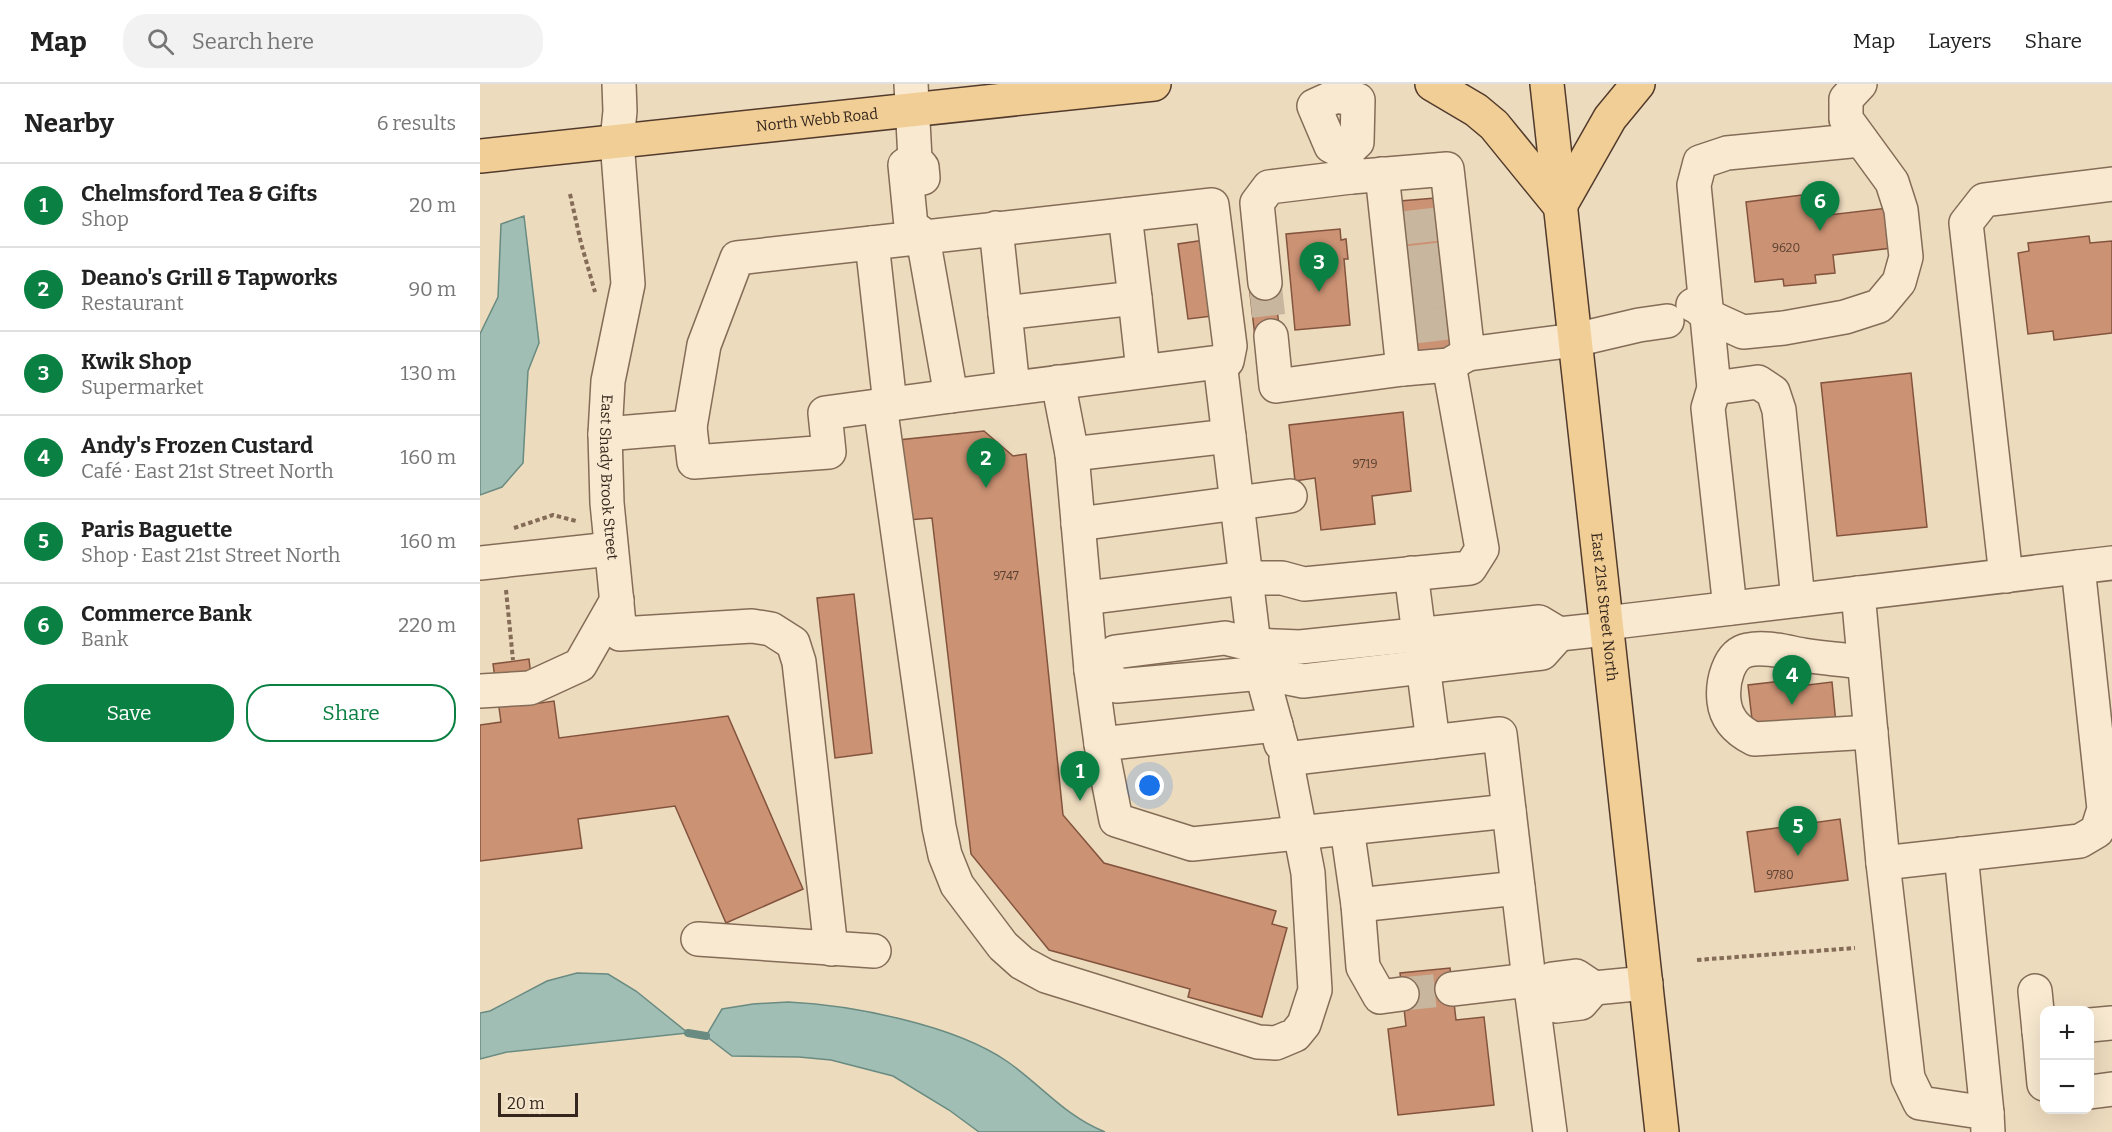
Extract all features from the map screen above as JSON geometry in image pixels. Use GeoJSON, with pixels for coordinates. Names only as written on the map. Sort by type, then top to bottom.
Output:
{"type":"FeatureCollection","features":[{"type":"Feature","properties":{"kind":"main road","name":"North Webb Road"},"geometry":{"type":"LineString","coordinates":[[480,156],[617,141],[911,97],[1154,84]]}},
{"type":"Feature","properties":{"kind":"main road"},"geometry":{"type":"LineString","coordinates":[[1432,84],[1476,110],[1494,125],[1560,206],[1610,118],[1638,84]]}},
{"type":"Feature","properties":{"kind":"main road","name":"East 21st Street North"},"geometry":{"type":"LineString","coordinates":[[1547,84],[1662,1132]]}},
{"type":"Feature","properties":{"kind":"lane","name":"East Shady Brook Street"},"geometry":{"type":"LineString","coordinates":[[619,84],[620,111],[617,141],[628,284],[608,381],[605,434],[607,503],[620,634],[752,626],[771,629],[793,644],[799,662],[831,948]]}},
{"type":"Feature","properties":{"kind":"lane"},"geometry":{"type":"LineString","coordinates":[[1861,84],[1869,96],[1871,123],[1861,140]]}},
{"type":"Feature","properties":{"kind":"lane"},"geometry":{"type":"LineString","coordinates":[[1336,90],[1358,100],[1359,168],[1396,229],[1407,328],[1403,369]]}},
{"type":"Feature","properties":{"kind":"lane"},"geometry":{"type":"LineString","coordinates":[[911,97],[915,159],[922,166],[928,223],[922,235],[951,396]]}},
{"type":"Feature","properties":{"kind":"lane"},"geometry":{"type":"LineString","coordinates":[[1708,316],[1743,332],[1784,328],[1845,317],[1878,306],[1899,282],[1906,257],[1901,210],[1892,182],[1861,140]]}},
{"type":"Feature","properties":{"kind":"lane"},"geometry":{"type":"LineString","coordinates":[[1730,608],[1708,408],[1714,388],[1694,186],[1700,162],[1727,153],[1861,140]]}},
{"type":"Feature","properties":{"kind":"lane"},"geometry":{"type":"LineString","coordinates":[[1085,598],[1246,578],[1281,578],[1304,584],[1470,568],[1482,549],[1458,359],[1445,224],[1447,169],[1359,168],[1269,187],[1257,203],[1265,283]]}},
{"type":"Feature","properties":{"kind":"lane"},"geometry":{"type":"LineString","coordinates":[[2006,576],[1966,224],[1984,200],[2112,184]]}},
{"type":"Feature","properties":{"kind":"lane"},"geometry":{"type":"LineString","coordinates":[[1212,205],[1230,346],[1227,361],[825,413],[829,452],[694,462],[690,428],[704,345],[737,258],[996,228],[1212,205]]}},
{"type":"Feature","properties":{"kind":"lane"},"geometry":{"type":"LineString","coordinates":[[1125,214],[1143,371]]}},
{"type":"Feature","properties":{"kind":"lane"},"geometry":{"type":"LineString","coordinates":[[996,228],[1013,388]]}},
{"type":"Feature","properties":{"kind":"lane"},"geometry":{"type":"LineString","coordinates":[[872,243],[885,405],[939,827],[945,855],[957,885],[1003,946],[1022,963],[1046,976],[1220,1031],[1258,1042],[1276,1043],[1295,1035],[1304,1024],[1315,990],[1308,873],[1286,759],[1259,659],[1246,578],[1220,362]]}},
{"type":"Feature","properties":{"kind":"lane"},"geometry":{"type":"LineString","coordinates":[[1005,313],[1134,298]]}},
{"type":"Feature","properties":{"kind":"lane"},"geometry":{"type":"LineString","coordinates":[[1271,336],[1276,386],[1403,369],[1575,340],[1667,321],[1674,333],[1685,335],[1699,330],[1708,316]]}},
{"type":"Feature","properties":{"kind":"lane"},"geometry":{"type":"LineString","coordinates":[[1058,382],[1072,454],[1085,598],[1096,669],[1101,744],[1116,820],[1192,844],[1509,811]]}},
{"type":"Feature","properties":{"kind":"lane"},"geometry":{"type":"LineString","coordinates":[[1714,388],[1758,382],[1773,392],[1779,410],[1798,600]]}},
{"type":"Feature","properties":{"kind":"lane"},"geometry":{"type":"LineString","coordinates":[[605,434],[690,428]]}},
{"type":"Feature","properties":{"kind":"lane"},"geometry":{"type":"LineString","coordinates":[[1072,454],[1229,436]]}},
{"type":"Feature","properties":{"kind":"lane"},"geometry":{"type":"LineString","coordinates":[[1078,524],[1290,496]]}},
{"type":"Feature","properties":{"kind":"lane"},"geometry":{"type":"LineString","coordinates":[[491,561],[611,549]]}},
{"type":"Feature","properties":{"kind":"lane"},"geometry":{"type":"LineString","coordinates":[[1259,659],[1303,681],[1542,653],[1559,634],[1606,626],[1730,608],[2112,563]]}},
{"type":"Feature","properties":{"kind":"lane"},"geometry":{"type":"LineString","coordinates":[[1883,863],[2080,841],[2097,831],[2104,809],[2078,567]]}},
{"type":"Feature","properties":{"kind":"lane"},"geometry":{"type":"LineString","coordinates":[[1411,573],[1433,742]]}},
{"type":"Feature","properties":{"kind":"lane"},"geometry":{"type":"LineString","coordinates":[[1858,593],[1883,863],[1908,1078],[1920,1103],[1988,1123],[1961,854]]}},
{"type":"Feature","properties":{"kind":"lane"},"geometry":{"type":"LineString","coordinates":[[480,691],[530,688],[579,665],[617,600]]}},
{"type":"Feature","properties":{"kind":"lane"},"geometry":{"type":"LineString","coordinates":[[1096,669],[1117,686],[1259,659],[1300,647],[1539,622],[1559,634]]}},
{"type":"Feature","properties":{"kind":"lane"},"geometry":{"type":"LineString","coordinates":[[1864,662],[1767,649],[1746,650],[1731,661],[1725,682],[1724,701],[1729,719],[1741,733],[1754,739],[1871,732]]}},
{"type":"Feature","properties":{"kind":"lane"},"geometry":{"type":"LineString","coordinates":[[1101,744],[1276,725]]}},
{"type":"Feature","properties":{"kind":"lane"},"geometry":{"type":"LineString","coordinates":[[1286,759],[1500,734],[1518,888],[1535,990],[1550,1132]]}},
{"type":"Feature","properties":{"kind":"lane"},"geometry":{"type":"LineString","coordinates":[[1347,828],[1358,905],[1363,967],[1380,997],[1402,994]]}},
{"type":"Feature","properties":{"kind":"lane"},"geometry":{"type":"LineString","coordinates":[[1358,905],[1518,888]]}},
{"type":"Feature","properties":{"kind":"lane"},"geometry":{"type":"LineString","coordinates":[[698,939],[874,951]]}},
{"type":"Feature","properties":{"kind":"lane"},"geometry":{"type":"LineString","coordinates":[[1452,989],[1535,990],[1556,1006],[1581,1004],[1594,988],[1646,983]]}},
{"type":"Feature","properties":{"kind":"lane"},"geometry":{"type":"LineString","coordinates":[[2035,991],[2040,1020]]}},
{"type":"Feature","properties":{"kind":"lane"},"geometry":{"type":"LineString","coordinates":[[2094,1025],[2112,1023]]}},
{"type":"Feature","properties":{"kind":"lane"},"geometry":{"type":"LineString","coordinates":[[2094,1091],[2112,1089]]}},
{"type":"Feature","properties":{"kind":"path"},"geometry":{"type":"LineString","coordinates":[[570,194],[580,243],[594,284],[596,303]]}},
{"type":"Feature","properties":{"kind":"path"},"geometry":{"type":"LineString","coordinates":[[513,661],[491,561],[501,541],[515,528],[553,516],[580,522]]}},
{"type":"Feature","properties":{"kind":"path"},"geometry":{"type":"LineString","coordinates":[[1698,960],[1855,948]]}},
{"type":"Feature","properties":{"kind":"water"},"geometry":{"type":"Polygon","coordinates":[[[524,216],[539,343],[528,371],[523,463],[502,487],[480,495],[480,334],[498,297],[501,224],[524,216]]]}},
{"type":"Feature","properties":{"kind":"water"},"geometry":{"type":"Polygon","coordinates":[[[577,973],[608,974],[636,991],[688,1033],[507,1052],[480,1059],[480,1013],[490,1011],[547,981],[577,973]]]}},
{"type":"Feature","properties":{"kind":"water"},"geometry":{"type":"Polygon","coordinates":[[[788,1002],[842,1007],[902,1019],[960,1037],[1008,1062],[1078,1118],[1105,1132],[979,1132],[949,1110],[893,1076],[831,1060],[732,1056],[706,1036],[722,1009],[788,1002]]]}},
{"type":"Feature","properties":{"kind":"building"},"geometry":{"type":"Polygon","coordinates":[[[1826,192],[1829,215],[1888,208],[1892,248],[1833,255],[1835,273],[1815,275],[1816,283],[1784,286],[1783,279],[1755,282],[1746,202],[1826,192]]]}},
{"type":"Feature","properties":{"kind":"building"},"geometry":{"type":"Polygon","coordinates":[[[1435,198],[1451,350],[1417,353],[1400,201],[1435,198]]]}},
{"type":"Feature","properties":{"kind":"building"},"geometry":{"type":"Polygon","coordinates":[[[1340,229],[1341,240],[1346,239],[1348,259],[1344,259],[1350,325],[1295,330],[1286,234],[1340,229]]]}},
{"type":"Feature","properties":{"kind":"building"},"geometry":{"type":"Polygon","coordinates":[[[2089,236],[2090,243],[2112,241],[2112,333],[2054,340],[2053,331],[2028,334],[2018,253],[2029,251],[2028,243],[2089,236]]]}},
{"type":"Feature","properties":{"kind":"building"},"geometry":{"type":"Polygon","coordinates":[[[1211,239],[1220,315],[1188,319],[1178,244],[1211,239]]]}},
{"type":"Feature","properties":{"kind":"building"},"geometry":{"type":"Polygon","coordinates":[[[1274,282],[1280,335],[1255,337],[1249,285],[1274,282]]]}},
{"type":"Feature","properties":{"kind":"building"},"geometry":{"type":"Polygon","coordinates":[[[1911,373],[1927,527],[1837,536],[1821,383],[1911,373]]]}},
{"type":"Feature","properties":{"kind":"building"},"geometry":{"type":"Polygon","coordinates":[[[1403,412],[1411,491],[1372,496],[1375,524],[1321,530],[1315,478],[1295,481],[1289,425],[1403,412]]]}},
{"type":"Feature","properties":{"kind":"building"},"geometry":{"type":"Polygon","coordinates":[[[984,431],[1013,456],[1026,454],[1063,815],[1104,863],[1276,911],[1272,924],[1287,928],[1262,1017],[1188,997],[1190,989],[1049,950],[971,854],[932,518],[908,520],[898,440],[984,431]]]}},
{"type":"Feature","properties":{"kind":"building"},"geometry":{"type":"Polygon","coordinates":[[[854,594],[872,753],[835,758],[817,598],[854,594]]]}},
{"type":"Feature","properties":{"kind":"building"},"geometry":{"type":"Polygon","coordinates":[[[529,659],[534,704],[554,701],[559,738],[728,716],[803,889],[726,923],[675,806],[578,819],[582,848],[480,861],[480,725],[501,722],[493,664],[529,659]]]}},
{"type":"Feature","properties":{"kind":"building"},"geometry":{"type":"Polygon","coordinates":[[[1790,680],[1791,687],[1832,682],[1836,724],[1755,745],[1748,685],[1790,680]]]}},
{"type":"Feature","properties":{"kind":"building"},"geometry":{"type":"Polygon","coordinates":[[[1840,819],[1848,880],[1755,892],[1747,832],[1840,819]]]}},
{"type":"Feature","properties":{"kind":"building"},"geometry":{"type":"Polygon","coordinates":[[[1450,968],[1456,1020],[1484,1017],[1494,1105],[1398,1115],[1388,1029],[1406,1026],[1400,973],[1450,968]]]}},
{"type":"Feature","properties":{"kind":"waterway"},"geometry":{"type":"LineString","coordinates":[[688,1033],[706,1036]]}},
{"type":"Feature","properties":{"kind":"tunnel"},"geometry":{"type":"LineString","coordinates":[[1403,228],[1438,224]]}},
{"type":"Feature","properties":{"kind":"tunnel"},"geometry":{"type":"LineString","coordinates":[[1407,263],[1441,259]]}},
{"type":"Feature","properties":{"kind":"tunnel"},"geometry":{"type":"LineString","coordinates":[[1265,283],[1271,336]]}},
{"type":"Feature","properties":{"kind":"tunnel"},"geometry":{"type":"LineString","coordinates":[[1411,294],[1444,290]]}},
{"type":"Feature","properties":{"kind":"tunnel"},"geometry":{"type":"LineString","coordinates":[[1414,327],[1448,323]]}},
{"type":"Feature","properties":{"kind":"tunnel"},"geometry":{"type":"LineString","coordinates":[[1402,994],[1452,989]]}},
{"type":"Feature","properties":{"kind":"place","name":"Commerce Bank"},"geometry":{"type":"Point","coordinates":[1820,231]}},
{"type":"Feature","properties":{"kind":"place","name":"Kwik Shop"},"geometry":{"type":"Point","coordinates":[1319,292]}},
{"type":"Feature","properties":{"kind":"place","name":"Deano's Grill & Tapworks"},"geometry":{"type":"Point","coordinates":[986,488]}},
{"type":"Feature","properties":{"kind":"place","name":"Andy's Frozen Custard"},"geometry":{"type":"Point","coordinates":[1792,705]}},
{"type":"Feature","properties":{"kind":"place","name":"Chelmsford Tea & Gifts"},"geometry":{"type":"Point","coordinates":[1080,801]}},
{"type":"Feature","properties":{"kind":"place","name":"Paris Baguette"},"geometry":{"type":"Point","coordinates":[1798,856]}}]}
